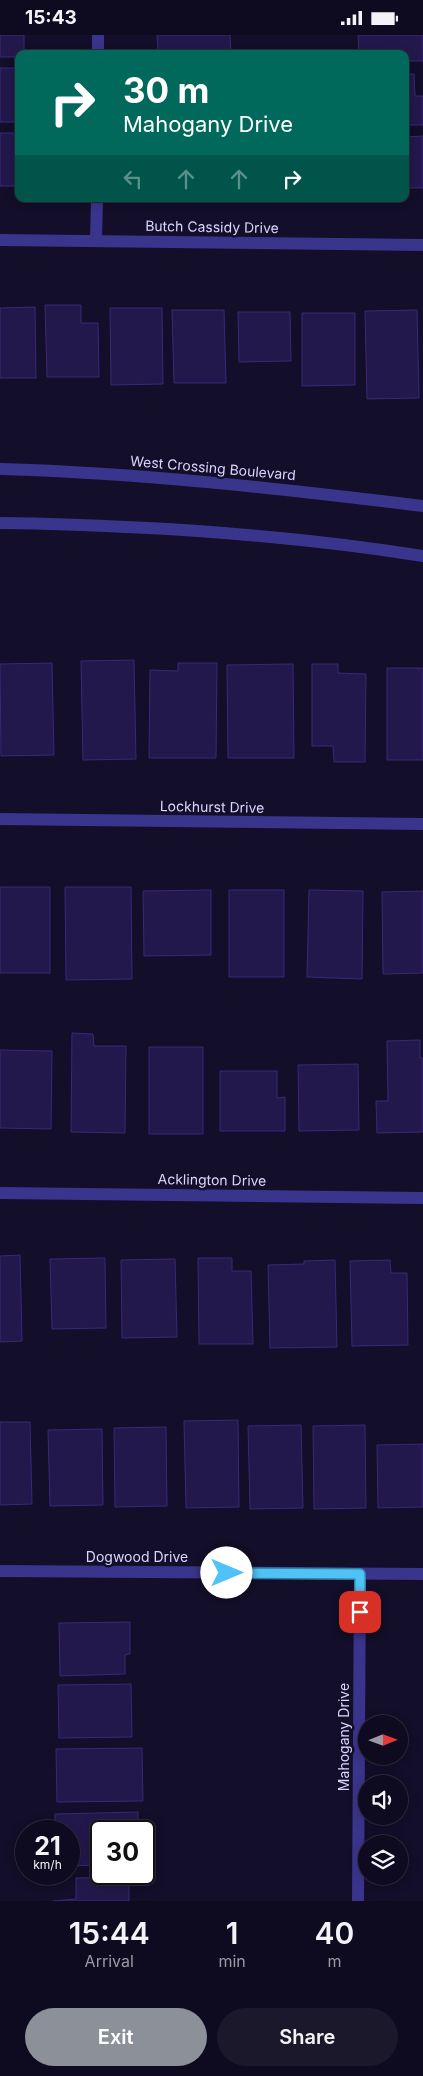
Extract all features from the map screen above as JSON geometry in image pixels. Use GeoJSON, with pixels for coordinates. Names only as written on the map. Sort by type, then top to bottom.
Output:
{"type":"FeatureCollection","features":[{"type":"Feature","properties":{"kind":"street"},"geometry":{"type":"LineString","coordinates":[[98,35],[98,50]]}},
{"type":"Feature","properties":{"kind":"street"},"geometry":{"type":"LineString","coordinates":[[96,241],[97,202]]}},
{"type":"Feature","properties":{"kind":"street","name":"Butch Cassidy Drive"},"geometry":{"type":"LineString","coordinates":[[0,240],[423,245]]}},
{"type":"Feature","properties":{"kind":"street","name":"West Crossing Boulevard"},"geometry":{"type":"LineString","coordinates":[[0,469],[73,471],[268,488],[423,506]]}},
{"type":"Feature","properties":{"kind":"street"},"geometry":{"type":"LineString","coordinates":[[0,523],[195,530],[423,556]]}},
{"type":"Feature","properties":{"kind":"street","name":"Lockhurst Drive"},"geometry":{"type":"LineString","coordinates":[[0,819],[423,824]]}},
{"type":"Feature","properties":{"kind":"street","name":"Acklington Drive"},"geometry":{"type":"LineString","coordinates":[[0,1193],[423,1198]]}},
{"type":"Feature","properties":{"kind":"street","name":"Dogwood Drive"},"geometry":{"type":"LineString","coordinates":[[0,1571],[423,1574]]}},
{"type":"Feature","properties":{"kind":"street","name":"Mahogany Drive"},"geometry":{"type":"LineString","coordinates":[[358,1901],[360,1574]]}},
{"type":"Feature","properties":{"kind":"building"},"geometry":{"type":"Polygon","coordinates":[[[0,35],[24,35],[24,50],[15,50],[15,57],[0,57],[0,35]]]}},
{"type":"Feature","properties":{"kind":"building"},"geometry":{"type":"Polygon","coordinates":[[[157,35],[230,35],[231,50],[158,50],[157,35]]]}},
{"type":"Feature","properties":{"kind":"building"},"geometry":{"type":"Polygon","coordinates":[[[358,35],[423,35],[423,61],[409,61],[409,50],[359,50],[358,35]]]}},
{"type":"Feature","properties":{"kind":"building"},"geometry":{"type":"Polygon","coordinates":[[[0,68],[15,68],[15,122],[0,122],[0,68]]]}},
{"type":"Feature","properties":{"kind":"building"},"geometry":{"type":"Polygon","coordinates":[[[409,74],[414,74],[415,96],[423,96],[423,125],[409,125],[409,74]]]}},
{"type":"Feature","properties":{"kind":"building"},"geometry":{"type":"Polygon","coordinates":[[[0,133],[15,133],[15,186],[0,186],[0,133]]]}},
{"type":"Feature","properties":{"kind":"building"},"geometry":{"type":"Polygon","coordinates":[[[423,136],[423,188],[409,188],[409,137],[423,136]]]}},
{"type":"Feature","properties":{"kind":"building"},"geometry":{"type":"Polygon","coordinates":[[[45,305],[81,305],[81,323],[98,323],[99,377],[47,377],[45,305]]]}},
{"type":"Feature","properties":{"kind":"building"},"geometry":{"type":"Polygon","coordinates":[[[35,307],[36,378],[0,378],[0,308],[35,307]]]}},
{"type":"Feature","properties":{"kind":"building"},"geometry":{"type":"Polygon","coordinates":[[[110,308],[162,308],[163,384],[111,385],[110,308]]]}},
{"type":"Feature","properties":{"kind":"building"},"geometry":{"type":"Polygon","coordinates":[[[172,310],[224,310],[226,383],[174,383],[172,310]]]}},
{"type":"Feature","properties":{"kind":"building"},"geometry":{"type":"Polygon","coordinates":[[[417,310],[419,398],[367,399],[365,311],[417,310]]]}},
{"type":"Feature","properties":{"kind":"building"},"geometry":{"type":"Polygon","coordinates":[[[238,312],[290,312],[291,361],[239,362],[238,312]]]}},
{"type":"Feature","properties":{"kind":"building"},"geometry":{"type":"Polygon","coordinates":[[[302,313],[355,313],[355,385],[302,386],[302,313]]]}},
{"type":"Feature","properties":{"kind":"building"},"geometry":{"type":"Polygon","coordinates":[[[134,660],[136,759],[83,760],[81,661],[134,660]]]}},
{"type":"Feature","properties":{"kind":"building"},"geometry":{"type":"Polygon","coordinates":[[[52,663],[54,755],[1,756],[0,664],[52,663]]]}},
{"type":"Feature","properties":{"kind":"building"},"geometry":{"type":"Polygon","coordinates":[[[178,663],[217,663],[216,758],[149,758],[150,670],[178,671],[178,663]]]}},
{"type":"Feature","properties":{"kind":"building"},"geometry":{"type":"Polygon","coordinates":[[[293,664],[294,758],[228,758],[227,665],[293,664]]]}},
{"type":"Feature","properties":{"kind":"building"},"geometry":{"type":"Polygon","coordinates":[[[312,664],[338,664],[338,673],[366,674],[365,762],[334,762],[333,746],[312,746],[312,664]]]}},
{"type":"Feature","properties":{"kind":"building"},"geometry":{"type":"Polygon","coordinates":[[[387,668],[423,668],[423,760],[387,760],[387,668]]]}},
{"type":"Feature","properties":{"kind":"building"},"geometry":{"type":"Polygon","coordinates":[[[0,887],[50,887],[50,973],[0,973],[0,887]]]}},
{"type":"Feature","properties":{"kind":"building"},"geometry":{"type":"Polygon","coordinates":[[[65,887],[131,887],[132,979],[66,980],[65,887]]]}},
{"type":"Feature","properties":{"kind":"building"},"geometry":{"type":"Polygon","coordinates":[[[211,890],[211,955],[144,956],[143,891],[211,890]]]}},
{"type":"Feature","properties":{"kind":"building"},"geometry":{"type":"Polygon","coordinates":[[[229,890],[284,890],[284,977],[229,977],[229,890]]]}},
{"type":"Feature","properties":{"kind":"building"},"geometry":{"type":"Polygon","coordinates":[[[309,890],[363,891],[362,979],[307,977],[309,890]]]}},
{"type":"Feature","properties":{"kind":"building"},"geometry":{"type":"Polygon","coordinates":[[[423,891],[423,973],[383,974],[382,892],[423,891]]]}},
{"type":"Feature","properties":{"kind":"building"},"geometry":{"type":"Polygon","coordinates":[[[72,1033],[93,1034],[94,1046],[126,1046],[125,1133],[71,1132],[72,1033]]]}},
{"type":"Feature","properties":{"kind":"building"},"geometry":{"type":"Polygon","coordinates":[[[420,1040],[420,1058],[423,1058],[423,1132],[377,1133],[376,1101],[388,1101],[387,1041],[420,1040]]]}},
{"type":"Feature","properties":{"kind":"building"},"geometry":{"type":"Polygon","coordinates":[[[149,1047],[203,1047],[203,1134],[149,1134],[149,1047]]]}},
{"type":"Feature","properties":{"kind":"building"},"geometry":{"type":"Polygon","coordinates":[[[0,1050],[52,1051],[51,1129],[0,1128],[0,1050]]]}},
{"type":"Feature","properties":{"kind":"building"},"geometry":{"type":"Polygon","coordinates":[[[358,1064],[359,1130],[299,1131],[298,1065],[358,1064]]]}},
{"type":"Feature","properties":{"kind":"building"},"geometry":{"type":"Polygon","coordinates":[[[220,1071],[277,1071],[277,1098],[285,1097],[285,1131],[220,1131],[220,1071]]]}},
{"type":"Feature","properties":{"kind":"building"},"geometry":{"type":"Polygon","coordinates":[[[20,1255],[22,1341],[0,1342],[0,1256],[20,1255]]]}},
{"type":"Feature","properties":{"kind":"building"},"geometry":{"type":"Polygon","coordinates":[[[105,1258],[106,1328],[52,1329],[50,1259],[105,1258]]]}},
{"type":"Feature","properties":{"kind":"building"},"geometry":{"type":"Polygon","coordinates":[[[198,1258],[232,1258],[232,1271],[251,1271],[253,1344],[199,1344],[198,1258]]]}},
{"type":"Feature","properties":{"kind":"building"},"geometry":{"type":"Polygon","coordinates":[[[175,1259],[177,1337],[122,1338],[121,1260],[175,1259]]]}},
{"type":"Feature","properties":{"kind":"building"},"geometry":{"type":"Polygon","coordinates":[[[335,1260],[337,1347],[270,1348],[268,1265],[304,1264],[304,1261],[335,1260]]]}},
{"type":"Feature","properties":{"kind":"building"},"geometry":{"type":"Polygon","coordinates":[[[390,1260],[391,1273],[407,1273],[408,1345],[352,1346],[350,1261],[390,1260]]]}},
{"type":"Feature","properties":{"kind":"building"},"geometry":{"type":"Polygon","coordinates":[[[238,1420],[239,1507],[186,1508],[184,1421],[238,1420]]]}},
{"type":"Feature","properties":{"kind":"building"},"geometry":{"type":"Polygon","coordinates":[[[0,1422],[30,1422],[32,1504],[0,1505],[0,1422]]]}},
{"type":"Feature","properties":{"kind":"building"},"geometry":{"type":"Polygon","coordinates":[[[301,1425],[303,1508],[250,1509],[248,1426],[301,1425]]]}},
{"type":"Feature","properties":{"kind":"building"},"geometry":{"type":"Polygon","coordinates":[[[365,1425],[366,1508],[314,1509],[313,1426],[365,1425]]]}},
{"type":"Feature","properties":{"kind":"building"},"geometry":{"type":"Polygon","coordinates":[[[166,1427],[167,1506],[115,1507],[114,1428],[166,1427]]]}},
{"type":"Feature","properties":{"kind":"building"},"geometry":{"type":"Polygon","coordinates":[[[102,1429],[103,1505],[50,1506],[48,1430],[102,1429]]]}},
{"type":"Feature","properties":{"kind":"building"},"geometry":{"type":"Polygon","coordinates":[[[423,1444],[423,1507],[378,1508],[377,1445],[423,1444]]]}},
{"type":"Feature","properties":{"kind":"building"},"geometry":{"type":"Polygon","coordinates":[[[130,1622],[130,1654],[125,1655],[125,1674],[60,1676],[59,1623],[130,1622]]]}},
{"type":"Feature","properties":{"kind":"building"},"geometry":{"type":"Polygon","coordinates":[[[131,1684],[132,1737],[59,1738],[58,1685],[131,1684]]]}},
{"type":"Feature","properties":{"kind":"building"},"geometry":{"type":"Polygon","coordinates":[[[142,1748],[143,1801],[57,1802],[56,1749],[142,1748]]]}},
{"type":"Feature","properties":{"kind":"building"},"geometry":{"type":"Polygon","coordinates":[[[138,1812],[138,1820],[90,1820],[90,1865],[80,1866],[80,1820],[55,1820],[55,1814],[138,1812]]]}},
{"type":"Feature","properties":{"kind":"building"},"geometry":{"type":"Polygon","coordinates":[[[80,1878],[90,1878],[90,1885],[129,1885],[129,1901],[53,1901],[76,1899],[76,1885],[80,1885],[80,1878]]]}},
{"type":"Feature","properties":{"kind":"route"},"geometry":{"type":"LineString","coordinates":[[227,1573],[360,1574],[360,1612]]}}]}
